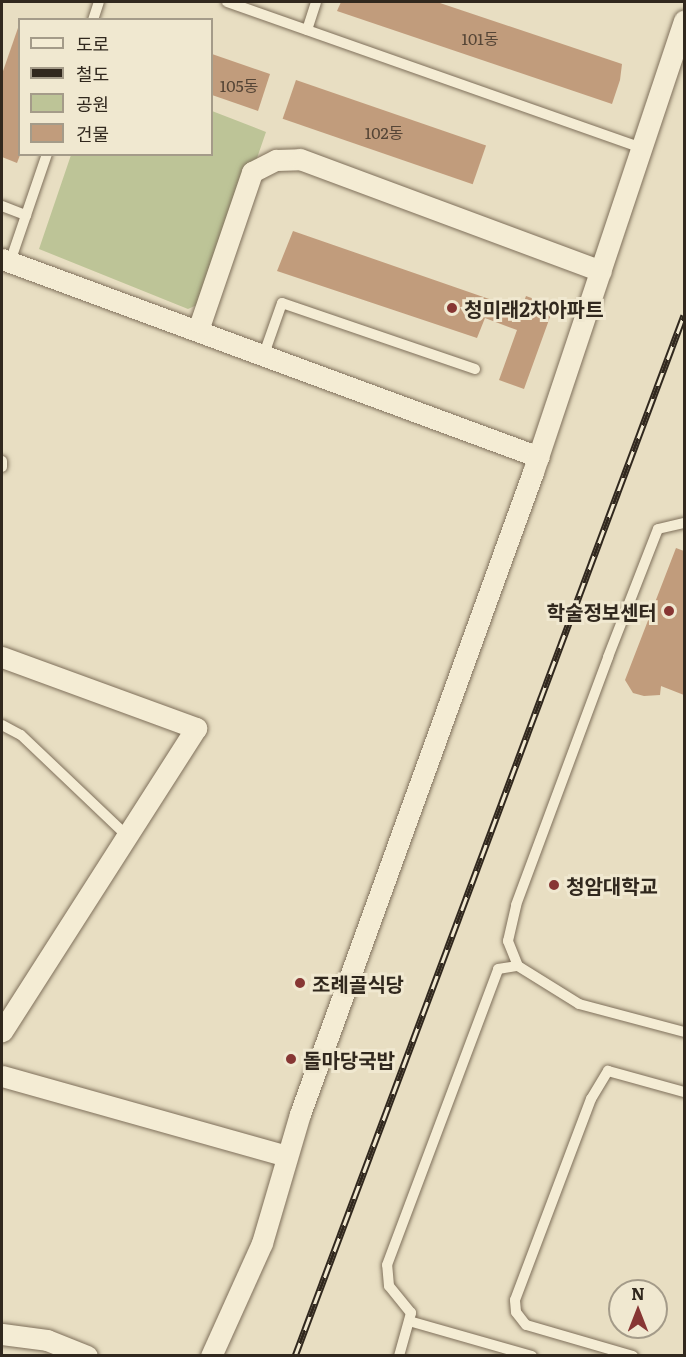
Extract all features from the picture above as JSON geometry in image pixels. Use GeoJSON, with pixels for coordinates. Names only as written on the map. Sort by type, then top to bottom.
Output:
{"type":"FeatureCollection","features":[{"type":"Feature","properties":{"kind":"street"},"geometry":{"type":"LineString","coordinates":[[212,1356],[262,1243],[285,1155],[539,457],[684,21]]}},
{"type":"Feature","properties":{"kind":"street"},"geometry":{"type":"LineString","coordinates":[[198,330],[252,172],[276,160],[300,159],[601,272]]}},
{"type":"Feature","properties":{"kind":"street"},"geometry":{"type":"LineString","coordinates":[[6,261],[539,457]]}},
{"type":"Feature","properties":{"kind":"street"},"geometry":{"type":"LineString","coordinates":[[2,657],[196,728],[2,1031]]}},
{"type":"Feature","properties":{"kind":"street"},"geometry":{"type":"LineString","coordinates":[[2,1076],[285,1155]]}},
{"type":"Feature","properties":{"kind":"street"},"geometry":{"type":"LineString","coordinates":[[2,1334],[47,1340],[87,1356]]}},
{"type":"Feature","properties":{"kind":"lane"},"geometry":{"type":"LineString","coordinates":[[94,18],[99,2]]}},
{"type":"Feature","properties":{"kind":"lane"},"geometry":{"type":"LineString","coordinates":[[227,2],[642,148]]}},
{"type":"Feature","properties":{"kind":"lane"},"geometry":{"type":"LineString","coordinates":[[307,30],[316,2]]}},
{"type":"Feature","properties":{"kind":"lane"},"geometry":{"type":"LineString","coordinates":[[6,261],[26,215],[46,156]]}},
{"type":"Feature","properties":{"kind":"lane"},"geometry":{"type":"LineString","coordinates":[[2,206],[26,215]]}},
{"type":"Feature","properties":{"kind":"lane"},"geometry":{"type":"LineString","coordinates":[[264,354],[282,303],[475,369]]}},
{"type":"Feature","properties":{"kind":"lane"},"geometry":{"type":"LineString","coordinates":[[2,461],[2,467]]}},
{"type":"Feature","properties":{"kind":"lane"},"geometry":{"type":"LineString","coordinates":[[684,523],[658,529],[516,905],[508,941],[518,966],[579,1004],[684,1032]]}},
{"type":"Feature","properties":{"kind":"lane"},"geometry":{"type":"LineString","coordinates":[[2,725],[21,735],[126,835]]}},
{"type":"Feature","properties":{"kind":"lane"},"geometry":{"type":"LineString","coordinates":[[399,1356],[411,1313],[389,1286],[387,1265],[492,980],[498,969],[518,966]]}},
{"type":"Feature","properties":{"kind":"lane"},"geometry":{"type":"LineString","coordinates":[[633,1356],[526,1324],[515,1300],[591,1099],[608,1071],[684,1092]]}},
{"type":"Feature","properties":{"kind":"lane"},"geometry":{"type":"LineString","coordinates":[[409,1321],[532,1356]]}},
{"type":"Feature","properties":{"kind":"green space"},"geometry":{"type":"Polygon","coordinates":[[[213,111],[266,132],[208,300],[188,309],[39,249],[71,156],[213,156],[213,111]]]}},
{"type":"Feature","properties":{"kind":"building"},"geometry":{"type":"Polygon","coordinates":[[[341,2],[437,2],[622,64],[620,80],[612,104],[337,11],[341,2]]]}},
{"type":"Feature","properties":{"kind":"building"},"geometry":{"type":"Polygon","coordinates":[[[18,28],[20,156],[17,163],[2,157],[2,74],[18,28]]]}},
{"type":"Feature","properties":{"kind":"building"},"geometry":{"type":"Polygon","coordinates":[[[213,54],[270,74],[258,111],[213,95],[213,54]]]}},
{"type":"Feature","properties":{"kind":"building"},"geometry":{"type":"Polygon","coordinates":[[[296,80],[486,145],[473,184],[283,119],[296,80]]]}},
{"type":"Feature","properties":{"kind":"building","name":"청미래2차아파트"},"geometry":{"type":"Polygon","coordinates":[[[293,231],[521,310],[526,296],[554,306],[524,389],[499,380],[517,330],[485,318],[477,338],[277,271],[293,231]]]}},
{"type":"Feature","properties":{"kind":"building","name":"학술정보센터"},"geometry":{"type":"Polygon","coordinates":[[[676,548],[684,551],[684,695],[661,686],[660,695],[644,696],[633,693],[625,680],[676,548]]]}},
{"type":"Feature","properties":{"kind":"railway"},"geometry":{"type":"LineString","coordinates":[[295,1356],[684,315]]}},
{"type":"Feature","properties":{"kind":"place","name":"청미래2차아파트"},"geometry":{"type":"Point","coordinates":[452,308]}},
{"type":"Feature","properties":{"kind":"place","name":"학술정보센터"},"geometry":{"type":"Point","coordinates":[669,611]}},
{"type":"Feature","properties":{"kind":"place","name":"청암대학교"},"geometry":{"type":"Point","coordinates":[554,885]}},
{"type":"Feature","properties":{"kind":"place","name":"조례골식당"},"geometry":{"type":"Point","coordinates":[300,983]}},
{"type":"Feature","properties":{"kind":"place","name":"돌마당국밥"},"geometry":{"type":"Point","coordinates":[291,1059]}}]}
